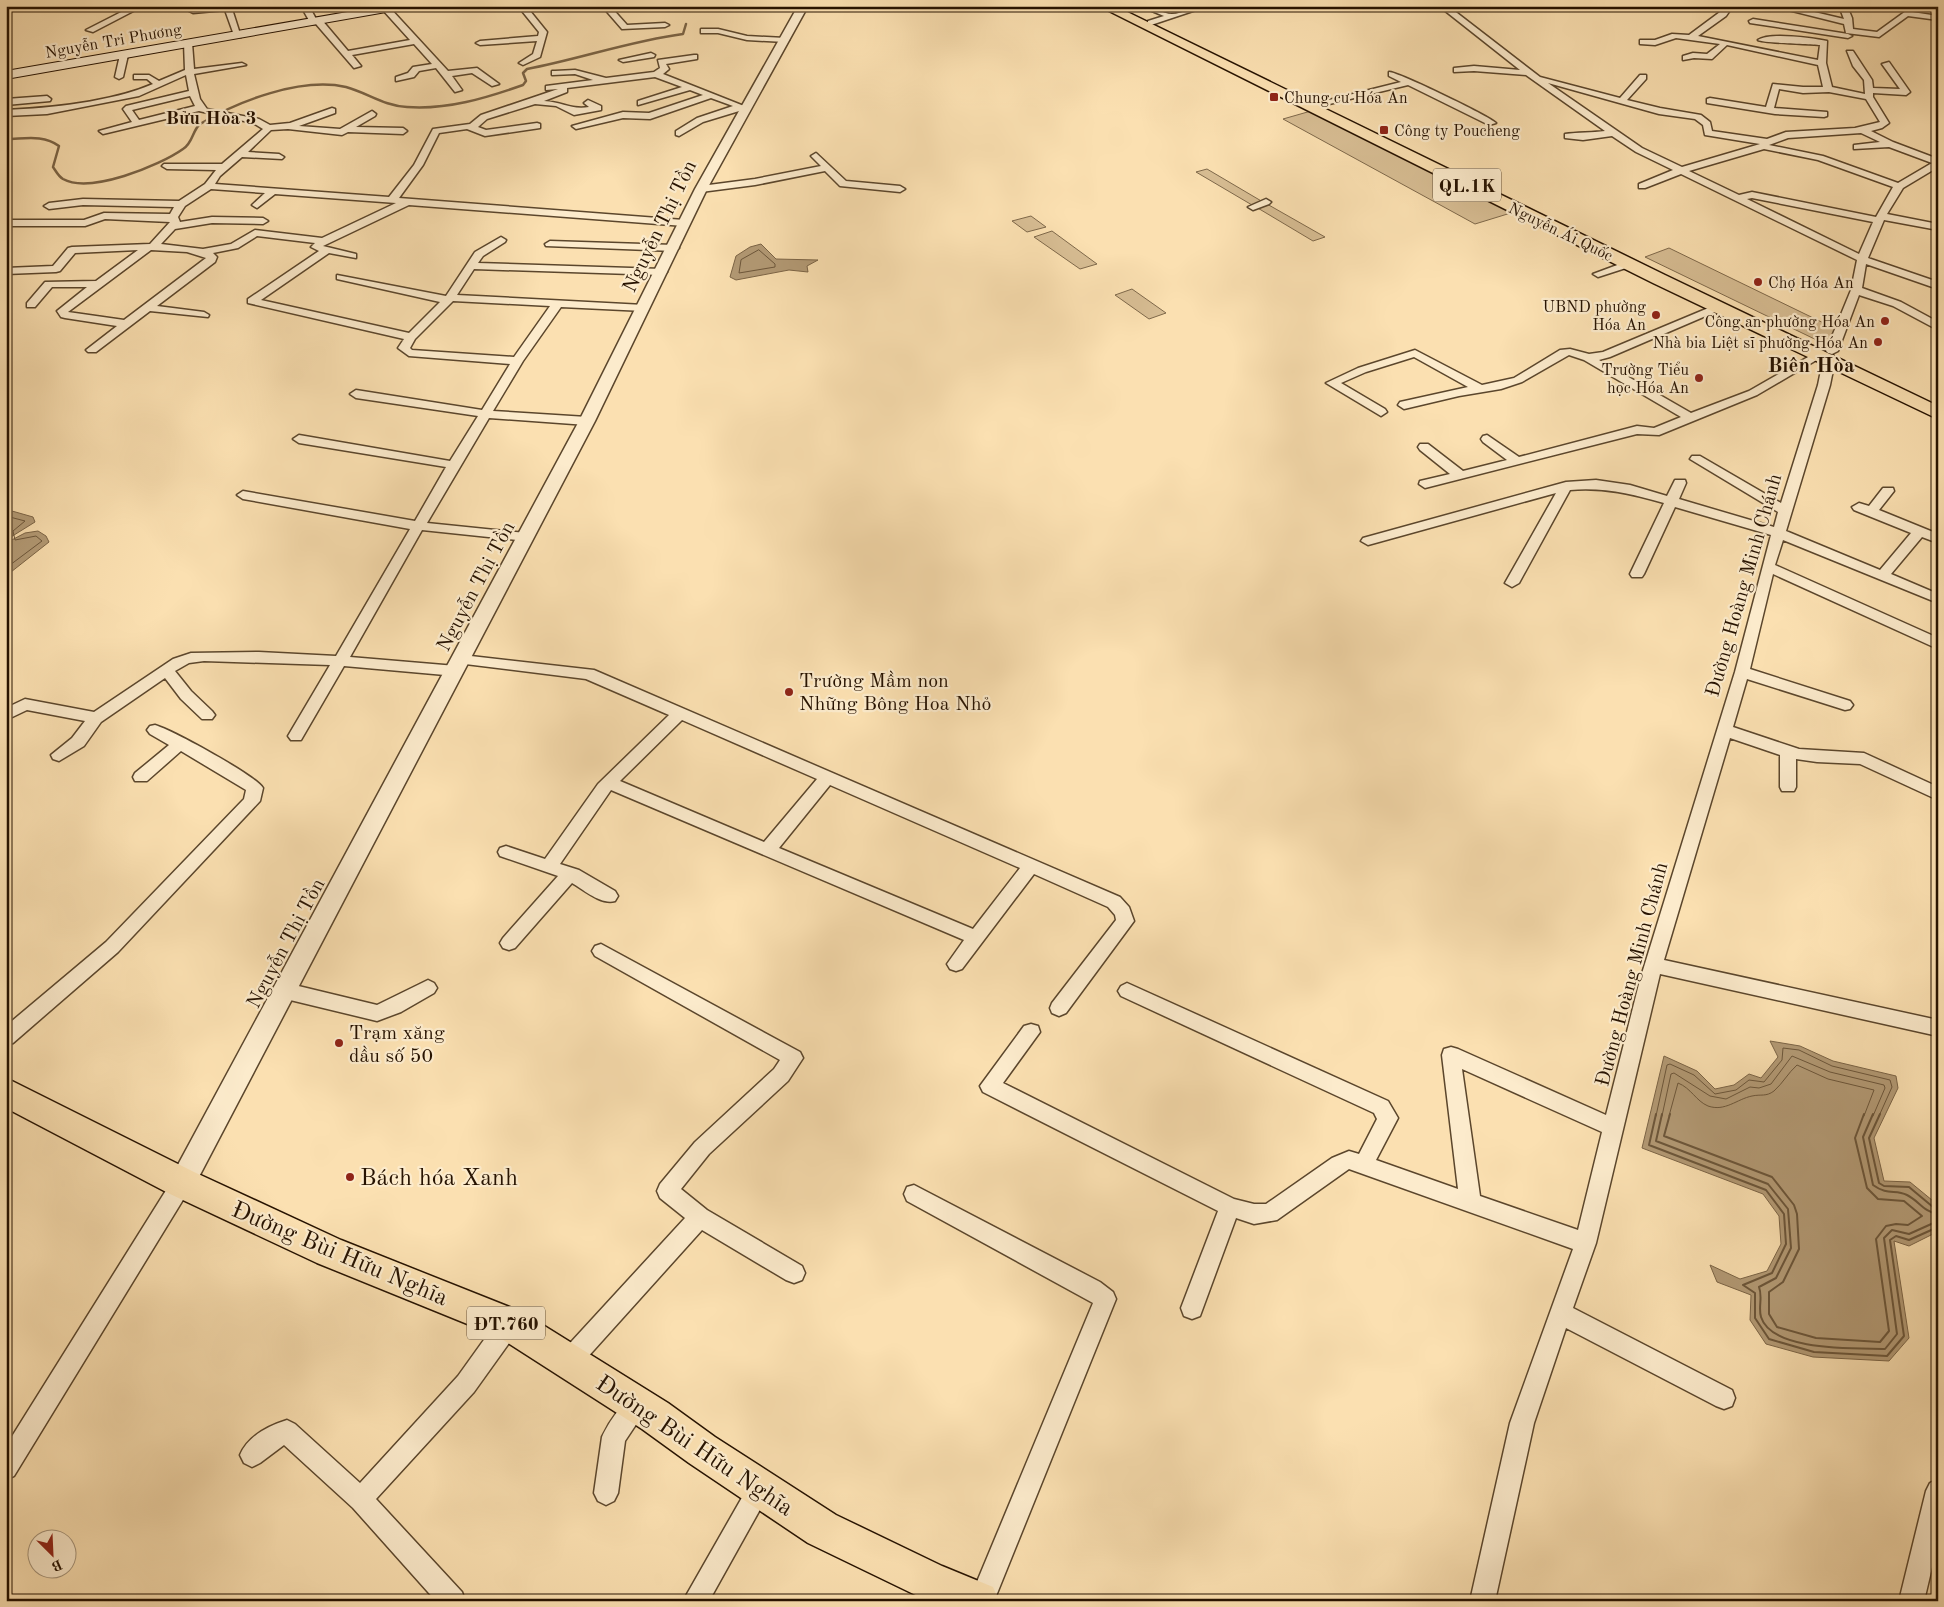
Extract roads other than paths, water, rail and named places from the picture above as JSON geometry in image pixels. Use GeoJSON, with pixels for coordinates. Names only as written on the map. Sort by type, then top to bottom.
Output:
{"type":"FeatureCollection","features":[{"type":"Feature","properties":{"kind":"main road","name":"Nguyễn Tri Phương"},"geometry":{"type":"LineString","coordinates":[[6,76],[382,8],[403,6]]}},
{"type":"Feature","properties":{"kind":"main road","name":"Nguyễn Ái Quốc"},"geometry":{"type":"LineString","coordinates":[[1105,6],[1312,105]]}},
{"type":"Feature","properties":{"kind":"main road","name":"Nguyễn Ái Quốc"},"geometry":{"type":"LineString","coordinates":[[1117,6],[1628,264],[1827,356]]}},
{"type":"Feature","properties":{"kind":"main road","name":"QL.1K"},"geometry":{"type":"LineString","coordinates":[[1312,105],[1827,356],[1938,413]]}},
{"type":"Feature","properties":{"kind":"main road","name":"QL.1K"},"geometry":{"type":"LineString","coordinates":[[1827,356],[1938,403]]}},
{"type":"Feature","properties":{"kind":"main road","name":"Đường Bùi Hữu Nghĩa"},"geometry":{"type":"LineString","coordinates":[[6,1092],[182,1184],[329,1252],[509,1324],[638,1405],[822,1529],[931,1582],[980,1601]]}},
{"type":"Feature","properties":{"kind":"street"},"geometry":{"type":"LineString","coordinates":[[90,30],[139,6]]}},
{"type":"Feature","properties":{"kind":"street"},"geometry":{"type":"LineString","coordinates":[[305,6],[316,21],[357,66]]}},
{"type":"Feature","properties":{"kind":"street"},"geometry":{"type":"LineString","coordinates":[[522,6],[543,32],[537,54],[523,63]]}},
{"type":"Feature","properties":{"kind":"street"},"geometry":{"type":"LineString","coordinates":[[606,6],[625,27],[665,25]]}},
{"type":"Feature","properties":{"kind":"street","name":"Nguyễn Thị Tồn"},"geometry":{"type":"LineString","coordinates":[[182,1184],[459,666],[587,421],[742,107],[785,40],[803,6]]}},
{"type":"Feature","properties":{"kind":"street"},"geometry":{"type":"LineString","coordinates":[[1144,6],[1173,16]]}},
{"type":"Feature","properties":{"kind":"street"},"geometry":{"type":"LineString","coordinates":[[1151,24],[1204,6]]}},
{"type":"Feature","properties":{"kind":"street"},"geometry":{"type":"LineString","coordinates":[[1443,6],[1532,75],[1551,85],[1611,133],[1681,172],[1862,259],[1938,286]]}},
{"type":"Feature","properties":{"kind":"street"},"geometry":{"type":"LineString","coordinates":[[1690,38],[1723,14],[1729,6]]}},
{"type":"Feature","properties":{"kind":"street"},"geometry":{"type":"LineString","coordinates":[[1776,6],[1817,10],[1848,30]]}},
{"type":"Feature","properties":{"kind":"street"},"geometry":{"type":"LineString","coordinates":[[1762,40],[1781,39],[1841,43],[1848,30],[1848,18],[1843,6]]}},
{"type":"Feature","properties":{"kind":"street"},"geometry":{"type":"LineString","coordinates":[[193,11],[228,7],[238,35]]}},
{"type":"Feature","properties":{"kind":"street"},"geometry":{"type":"LineString","coordinates":[[382,8],[416,41],[458,90]]}},
{"type":"Feature","properties":{"kind":"street"},"geometry":{"type":"LineString","coordinates":[[1753,21],[1848,30],[1879,35],[1901,23],[1906,13],[1938,18]]}},
{"type":"Feature","properties":{"kind":"street"},"geometry":{"type":"LineString","coordinates":[[737,35],[744,27]]}},
{"type":"Feature","properties":{"kind":"street"},"geometry":{"type":"LineString","coordinates":[[704,31],[785,40]]}},
{"type":"Feature","properties":{"kind":"street"},"geometry":{"type":"LineString","coordinates":[[1643,42],[1657,44],[1674,36],[1724,44],[1751,52],[1822,63]]}},
{"type":"Feature","properties":{"kind":"street"},"geometry":{"type":"LineString","coordinates":[[480,44],[541,38]]}},
{"type":"Feature","properties":{"kind":"street"},"geometry":{"type":"LineString","coordinates":[[345,54],[416,41]]}},
{"type":"Feature","properties":{"kind":"street"},"geometry":{"type":"LineString","coordinates":[[188,43],[192,93],[198,108]]}},
{"type":"Feature","properties":{"kind":"street"},"geometry":{"type":"LineString","coordinates":[[1830,43],[1822,63],[1830,89]]}},
{"type":"Feature","properties":{"kind":"street"},"geometry":{"type":"LineString","coordinates":[[1686,58],[1693,55],[1709,56],[1724,44]]}},
{"type":"Feature","properties":{"kind":"street"},"geometry":{"type":"LineString","coordinates":[[1710,101],[1779,120],[1861,129],[1885,125],[1869,94],[1868,80],[1856,66],[1850,53]]}},
{"type":"Feature","properties":{"kind":"street"},"geometry":{"type":"LineString","coordinates":[[549,88],[570,87],[656,74],[665,69],[661,62],[650,54],[623,60]]}},
{"type":"Feature","properties":{"kind":"street"},"geometry":{"type":"LineString","coordinates":[[119,77],[124,55]]}},
{"type":"Feature","properties":{"kind":"street"},"geometry":{"type":"LineString","coordinates":[[661,62],[694,57]]}},
{"type":"Feature","properties":{"kind":"street"},"geometry":{"type":"LineString","coordinates":[[446,74],[480,69],[481,62]]}},
{"type":"Feature","properties":{"kind":"street"},"geometry":{"type":"LineString","coordinates":[[1642,186],[1698,164],[1781,139],[1776,86],[1803,90],[1830,89],[1869,94],[1906,92],[1886,64]]}},
{"type":"Feature","properties":{"kind":"street"},"geometry":{"type":"LineString","coordinates":[[6,113],[46,111],[139,93],[191,71],[242,65]]}},
{"type":"Feature","properties":{"kind":"street"},"geometry":{"type":"LineString","coordinates":[[399,79],[409,75],[416,69],[438,65]]}},
{"type":"Feature","properties":{"kind":"street"},"geometry":{"type":"LineString","coordinates":[[1457,70],[1471,67],[1532,75]]}},
{"type":"Feature","properties":{"kind":"street"},"geometry":{"type":"LineString","coordinates":[[474,70],[495,84]]}},
{"type":"Feature","properties":{"kind":"street"},"geometry":{"type":"LineString","coordinates":[[555,73],[578,72],[610,81]]}},
{"type":"Feature","properties":{"kind":"street"},"geometry":{"type":"LineString","coordinates":[[656,74],[691,87],[708,96],[742,107]]}},
{"type":"Feature","properties":{"kind":"street"},"geometry":{"type":"LineString","coordinates":[[1392,74],[1492,123]]}},
{"type":"Feature","properties":{"kind":"street"},"geometry":{"type":"LineString","coordinates":[[137,77],[149,77],[158,84]]}},
{"type":"Feature","properties":{"kind":"street"},"geometry":{"type":"LineString","coordinates":[[1622,100],[1643,77]]}},
{"type":"Feature","properties":{"kind":"street"},"geometry":{"type":"LineString","coordinates":[[1312,105],[1410,82]]}},
{"type":"Feature","properties":{"kind":"street"},"geometry":{"type":"LineString","coordinates":[[1551,85],[1622,100],[1659,111],[1698,118],[1707,124],[1708,133],[1765,144],[1820,158],[1899,186]]}},
{"type":"Feature","properties":{"kind":"street"},"geometry":{"type":"LineString","coordinates":[[472,127],[484,117],[570,87]]}},
{"type":"Feature","properties":{"kind":"street"},"geometry":{"type":"LineString","coordinates":[[641,103],[691,87]]}},
{"type":"Feature","properties":{"kind":"street"},"geometry":{"type":"LineString","coordinates":[[118,136],[144,131],[127,110],[129,108],[192,93]]}},
{"type":"Feature","properties":{"kind":"street"},"geometry":{"type":"LineString","coordinates":[[670,94],[690,102]]}},
{"type":"Feature","properties":{"kind":"street"},"geometry":{"type":"LineString","coordinates":[[576,126],[623,115],[650,116],[708,96]]}},
{"type":"Feature","properties":{"kind":"street"},"geometry":{"type":"LineString","coordinates":[[6,102],[47,99]]}},
{"type":"Feature","properties":{"kind":"street"},"geometry":{"type":"LineString","coordinates":[[528,103],[551,102],[574,112],[598,108],[588,103]]}},
{"type":"Feature","properties":{"kind":"street"},"geometry":{"type":"LineString","coordinates":[[668,121],[682,130],[709,116],[742,107]]}},
{"type":"Feature","properties":{"kind":"street"},"geometry":{"type":"LineString","coordinates":[[103,131],[198,108],[214,114],[256,121],[268,128],[337,133],[348,130],[403,131]]}},
{"type":"Feature","properties":{"kind":"street"},"geometry":{"type":"LineString","coordinates":[[282,128],[332,111]]}},
{"type":"Feature","properties":{"kind":"street"},"geometry":{"type":"LineString","coordinates":[[348,130],[372,114]]}},
{"type":"Feature","properties":{"kind":"street"},"geometry":{"type":"LineString","coordinates":[[1779,120],[1824,114]]}},
{"type":"Feature","properties":{"kind":"street"},"geometry":{"type":"LineString","coordinates":[[393,199],[418,164],[433,133],[439,130],[472,127],[485,133],[537,126]]}},
{"type":"Feature","properties":{"kind":"street"},"geometry":{"type":"LineString","coordinates":[[49,206],[83,202],[181,204],[209,186],[216,174],[265,133],[268,128]]}},
{"type":"Feature","properties":{"kind":"street"},"geometry":{"type":"LineString","coordinates":[[1861,129],[1890,144],[1938,162]]}},
{"type":"Feature","properties":{"kind":"street"},"geometry":{"type":"LineString","coordinates":[[1568,136],[1582,137],[1611,133]]}},
{"type":"Feature","properties":{"kind":"street"},"geometry":{"type":"LineString","coordinates":[[1857,148],[1890,144]]}},
{"type":"Feature","properties":{"kind":"street"},"geometry":{"type":"LineString","coordinates":[[239,154],[279,157]]}},
{"type":"Feature","properties":{"kind":"street"},"geometry":{"type":"LineString","coordinates":[[816,156],[840,182],[846,185],[900,189]]}},
{"type":"Feature","properties":{"kind":"street","name":"Đường Hoàng Minh Chánh"},"geometry":{"type":"LineString","coordinates":[[1482,1601],[1522,1422],[1585,1243],[1654,965],[1742,672],[1768,567],[1786,511],[1827,356],[1856,290],[1862,259],[1879,218],[1899,186],[1938,162]]}},
{"type":"Feature","properties":{"kind":"street"},"geometry":{"type":"LineString","coordinates":[[167,166],[224,167]]}},
{"type":"Feature","properties":{"kind":"street"},"geometry":{"type":"LineString","coordinates":[[701,189],[746,184],[826,168]]}},
{"type":"Feature","properties":{"kind":"street"},"geometry":{"type":"LineString","coordinates":[[209,186],[684,223]]}},
{"type":"Feature","properties":{"kind":"street"},"geometry":{"type":"LineString","coordinates":[[257,205],[274,190]]}},
{"type":"Feature","properties":{"kind":"street"},"geometry":{"type":"LineString","coordinates":[[321,204],[329,194]]}},
{"type":"Feature","properties":{"kind":"street"},"geometry":{"type":"LineString","coordinates":[[1737,199],[1750,195],[1938,227]]}},
{"type":"Feature","properties":{"kind":"street"},"geometry":{"type":"LineString","coordinates":[[410,201],[325,245],[252,301],[411,337]]}},
{"type":"Feature","properties":{"kind":"street"},"geometry":{"type":"LineString","coordinates":[[1253,207],[1266,202]]}},
{"type":"Feature","properties":{"kind":"street"},"geometry":{"type":"LineString","coordinates":[[128,324],[80,318],[62,313],[62,311],[96,284],[150,247],[174,221],[181,204]]}},
{"type":"Feature","properties":{"kind":"street"},"geometry":{"type":"LineString","coordinates":[[568,215],[579,205]]}},
{"type":"Feature","properties":{"kind":"street"},"geometry":{"type":"LineString","coordinates":[[6,223],[88,223],[104,216],[174,221],[263,221]]}},
{"type":"Feature","properties":{"kind":"street"},"geometry":{"type":"LineString","coordinates":[[174,221],[178,248]]}},
{"type":"Feature","properties":{"kind":"street"},"geometry":{"type":"LineString","coordinates":[[6,271],[56,269],[90,228],[88,223]]}},
{"type":"Feature","properties":{"kind":"street"},"geometry":{"type":"LineString","coordinates":[[204,252],[234,246],[254,232],[325,245],[352,256]]}},
{"type":"Feature","properties":{"kind":"street"},"geometry":{"type":"LineString","coordinates":[[501,240],[479,254],[449,299],[411,337],[404,348],[409,353],[518,361]]}},
{"type":"Feature","properties":{"kind":"street"},"geometry":{"type":"LineString","coordinates":[[550,244],[674,248]]}},
{"type":"Feature","properties":{"kind":"street"},"geometry":{"type":"LineString","coordinates":[[72,250],[150,247],[178,248],[204,252],[209,254],[211,260],[92,350]]}},
{"type":"Feature","properties":{"kind":"street"},"geometry":{"type":"LineString","coordinates":[[1598,274],[1628,264]]}},
{"type":"Feature","properties":{"kind":"street"},"geometry":{"type":"LineString","coordinates":[[470,266],[662,272]]}},
{"type":"Feature","properties":{"kind":"street"},"geometry":{"type":"LineString","coordinates":[[341,278],[449,299],[644,308]]}},
{"type":"Feature","properties":{"kind":"street"},"geometry":{"type":"LineString","coordinates":[[31,305],[49,284],[96,284]]}},
{"type":"Feature","properties":{"kind":"street"},"geometry":{"type":"LineString","coordinates":[[1856,290],[1897,304],[1938,326]]}},
{"type":"Feature","properties":{"kind":"street"},"geometry":{"type":"LineString","coordinates":[[296,736],[454,465],[518,361],[558,303]]}},
{"type":"Feature","properties":{"kind":"street"},"geometry":{"type":"LineString","coordinates":[[1588,358],[1606,355],[1718,307]]}},
{"type":"Feature","properties":{"kind":"street"},"geometry":{"type":"LineString","coordinates":[[149,308],[204,315]]}},
{"type":"Feature","properties":{"kind":"street"},"geometry":{"type":"LineString","coordinates":[[1404,405],[1518,380],[1564,352],[1570,352],[1588,358],[1691,418]]}},
{"type":"Feature","properties":{"kind":"street"},"geometry":{"type":"LineString","coordinates":[[1381,412],[1332,383],[1362,370],[1415,353],[1480,389]]}},
{"type":"Feature","properties":{"kind":"street"},"geometry":{"type":"LineString","coordinates":[[1425,484],[1592,443],[1636,430],[1655,432],[1753,393],[1827,356]]}},
{"type":"Feature","properties":{"kind":"street"},"geometry":{"type":"LineString","coordinates":[[356,394],[487,414],[587,421]]}},
{"type":"Feature","properties":{"kind":"street"},"geometry":{"type":"LineString","coordinates":[[1487,439],[1516,461]]}},
{"type":"Feature","properties":{"kind":"street"},"geometry":{"type":"LineString","coordinates":[[300,440],[454,465]]}},
{"type":"Feature","properties":{"kind":"street"},"geometry":{"type":"LineString","coordinates":[[1424,447],[1461,476]]}},
{"type":"Feature","properties":{"kind":"street"},"geometry":{"type":"LineString","coordinates":[[1696,459],[1786,511]]}},
{"type":"Feature","properties":{"kind":"street"},"geometry":{"type":"LineString","coordinates":[[1637,574],[1680,483]]}},
{"type":"Feature","properties":{"kind":"street"},"geometry":{"type":"LineString","coordinates":[[1368,541],[1566,486],[1596,484],[1630,489],[1779,533],[1938,599]]}},
{"type":"Feature","properties":{"kind":"street"},"geometry":{"type":"LineString","coordinates":[[1512,583],[1566,486]]}},
{"type":"Feature","properties":{"kind":"street"},"geometry":{"type":"LineString","coordinates":[[1888,491],[1865,510],[1938,539]]}},
{"type":"Feature","properties":{"kind":"street"},"geometry":{"type":"LineString","coordinates":[[242,495],[418,526],[526,537]]}},
{"type":"Feature","properties":{"kind":"street"},"geometry":{"type":"LineString","coordinates":[[1882,576],[1919,532]]}},
{"type":"Feature","properties":{"kind":"street"},"geometry":{"type":"LineString","coordinates":[[1768,567],[1938,644]]}},
{"type":"Feature","properties":{"kind":"street"},"geometry":{"type":"LineString","coordinates":[[59,755],[78,742],[96,718],[178,662],[192,658],[244,656],[589,674],[1114,902],[1125,916],[1125,921],[1059,1008]]}},
{"type":"Feature","properties":{"kind":"street"},"geometry":{"type":"LineString","coordinates":[[167,670],[186,695],[207,715]]}},
{"type":"Feature","properties":{"kind":"street"},"geometry":{"type":"LineString","coordinates":[[1742,672],[1845,705]]}},
{"type":"Feature","properties":{"kind":"street"},"geometry":{"type":"LineString","coordinates":[[6,715],[25,704],[96,718]]}},
{"type":"Feature","properties":{"kind":"street"},"geometry":{"type":"LineString","coordinates":[[549,867],[610,783],[679,714]]}},
{"type":"Feature","properties":{"kind":"street"},"geometry":{"type":"LineString","coordinates":[[6,1037],[112,947],[252,801],[255,788],[237,775],[155,730]]}},
{"type":"Feature","properties":{"kind":"street"},"geometry":{"type":"LineString","coordinates":[[1724,730],[1816,757],[1846,756],[1864,758],[1937,792]]}},
{"type":"Feature","properties":{"kind":"street"},"geometry":{"type":"LineString","coordinates":[[141,777],[180,744]]}},
{"type":"Feature","properties":{"kind":"street"},"geometry":{"type":"LineString","coordinates":[[1788,750],[1788,787]]}},
{"type":"Feature","properties":{"kind":"street"},"geometry":{"type":"LineString","coordinates":[[767,850],[827,778]]}},
{"type":"Feature","properties":{"kind":"street"},"geometry":{"type":"LineString","coordinates":[[610,783],[976,938]]}},
{"type":"Feature","properties":{"kind":"street"},"geometry":{"type":"LineString","coordinates":[[506,852],[570,874],[609,896]]}},
{"type":"Feature","properties":{"kind":"street"},"geometry":{"type":"LineString","coordinates":[[956,964],[1031,866]]}},
{"type":"Feature","properties":{"kind":"street"},"geometry":{"type":"LineString","coordinates":[[509,943],[570,874]]}},
{"type":"Feature","properties":{"kind":"street"},"geometry":{"type":"LineString","coordinates":[[601,951],[793,1058],[782,1075],[702,1148],[667,1191],[700,1217],[794,1273]]}},
{"type":"Feature","properties":{"kind":"street"},"geometry":{"type":"LineString","coordinates":[[1654,965],[1936,1026]]}},
{"type":"Feature","properties":{"kind":"street"},"geometry":{"type":"LineString","coordinates":[[286,991],[377,1012],[394,1006],[428,988]]}},
{"type":"Feature","properties":{"kind":"street"},"geometry":{"type":"LineString","coordinates":[[1126,991],[1381,1107],[1388,1118],[1364,1164]]}},
{"type":"Feature","properties":{"kind":"street"},"geometry":{"type":"LineString","coordinates":[[1031,1032],[990,1086],[1230,1208],[1254,1214],[1270,1213],[1339,1164],[1349,1160],[1585,1243]]}},
{"type":"Feature","properties":{"kind":"street"},"geometry":{"type":"LineString","coordinates":[[1470,1202],[1451,1055],[1613,1127]]}},
{"type":"Feature","properties":{"kind":"street"},"geometry":{"type":"LineString","coordinates":[[6,1468],[182,1184]]}},
{"type":"Feature","properties":{"kind":"street"},"geometry":{"type":"LineString","coordinates":[[914,1194],[1092,1288],[1105,1299],[980,1601]]}},
{"type":"Feature","properties":{"kind":"street"},"geometry":{"type":"LineString","coordinates":[[1192,1308],[1230,1208]]}},
{"type":"Feature","properties":{"kind":"street"},"geometry":{"type":"LineString","coordinates":[[568,1362],[700,1217]]}},
{"type":"Feature","properties":{"kind":"street"},"geometry":{"type":"LineString","coordinates":[[1560,1313],[1724,1398]]}},
{"type":"Feature","properties":{"kind":"street"},"geometry":{"type":"LineString","coordinates":[[362,1500],[374,1483],[466,1384],[509,1324]]}},
{"type":"Feature","properties":{"kind":"street"},"geometry":{"type":"LineString","coordinates":[[606,1493],[614,1437],[638,1405]]}},
{"type":"Feature","properties":{"kind":"street"},"geometry":{"type":"LineString","coordinates":[[252,1455],[274,1436],[288,1432],[362,1500],[453,1601]]}},
{"type":"Feature","properties":{"kind":"street"},"geometry":{"type":"LineString","coordinates":[[695,1601],[760,1488]]}},
{"type":"Feature","properties":{"kind":"street"},"geometry":{"type":"LineString","coordinates":[[1911,1601],[1938,1491]]}},
{"type":"Feature","properties":{"kind":"water"},"geometry":{"type":"Polygon","coordinates":[[[761,244],[776,259],[818,260],[807,266],[808,272],[789,270],[736,280],[730,277],[736,256],[750,247],[761,244]]]}},
{"type":"Feature","properties":{"kind":"water"},"geometry":{"type":"Polygon","coordinates":[[[12,511],[33,517],[35,522],[6,540],[6,512],[12,511]]]}},
{"type":"Feature","properties":{"kind":"water"},"geometry":{"type":"Polygon","coordinates":[[[38,531],[46,536],[49,542],[11,572],[6,573],[6,543],[25,533],[38,531]]]}},
{"type":"Feature","properties":{"kind":"water"},"geometry":{"type":"Polygon","coordinates":[[[1770,1041],[1800,1046],[1833,1061],[1896,1076],[1898,1088],[1874,1138],[1884,1181],[1910,1182],[1938,1205],[1937,1232],[1909,1246],[1894,1241],[1909,1338],[1889,1361],[1813,1357],[1766,1344],[1750,1320],[1751,1295],[1717,1282],[1710,1265],[1740,1279],[1767,1271],[1781,1244],[1779,1216],[1763,1194],[1642,1148],[1664,1056],[1697,1071],[1715,1089],[1734,1085],[1749,1074],[1761,1078],[1778,1057],[1770,1041]]]}},
{"type":"Feature","properties":{"kind":"waterway"},"geometry":{"type":"LineString","coordinates":[[6,139],[26,138],[53,142],[59,146],[53,167],[63,179],[75,183],[107,181],[142,170],[172,156],[186,146],[200,124],[233,107],[270,93],[310,85],[328,85],[346,87],[383,102],[399,106],[437,107],[452,105],[523,85],[526,81],[523,73],[527,69],[644,41],[683,34],[686,24]]}},
{"type":"Feature","properties":{"kind":"place","name":"Chung cư Hóa An"},"geometry":{"type":"Point","coordinates":[1274,97]}},
{"type":"Feature","properties":{"kind":"place","name":"Công ty Poucheng"},"geometry":{"type":"Point","coordinates":[1384,130]}},
{"type":"Feature","properties":{"kind":"place","name":"Chợ Hóa An"},"geometry":{"type":"Point","coordinates":[1758,282]}},
{"type":"Feature","properties":{"kind":"place","name":"UBND phường Hóa An"},"geometry":{"type":"Point","coordinates":[1656,315]}},
{"type":"Feature","properties":{"kind":"place","name":"Công an phường Hóa An"},"geometry":{"type":"Point","coordinates":[1885,321]}},
{"type":"Feature","properties":{"kind":"place","name":"Nhà bia Liệt sĩ phường Hóa An"},"geometry":{"type":"Point","coordinates":[1878,342]}},
{"type":"Feature","properties":{"kind":"place","name":"Trường Tiểu học Hóa An"},"geometry":{"type":"Point","coordinates":[1699,378]}},
{"type":"Feature","properties":{"kind":"place","name":"Trường Mầm non Những Bông Hoa Nhỏ"},"geometry":{"type":"Point","coordinates":[789,692]}},
{"type":"Feature","properties":{"kind":"place","name":"Trạm xăng dầu số 50"},"geometry":{"type":"Point","coordinates":[339,1043]}},
{"type":"Feature","properties":{"kind":"place","name":"Bách hóa Xanh"},"geometry":{"type":"Point","coordinates":[350,1177]}},
{"type":"Feature","properties":{"kind":"district","name":"Bửu Hòa 3"},"geometry":{"type":"Point","coordinates":[211,117]}},
{"type":"Feature","properties":{"kind":"district","name":"Biên Hòa"},"geometry":{"type":"Point","coordinates":[1811,365]}}]}
